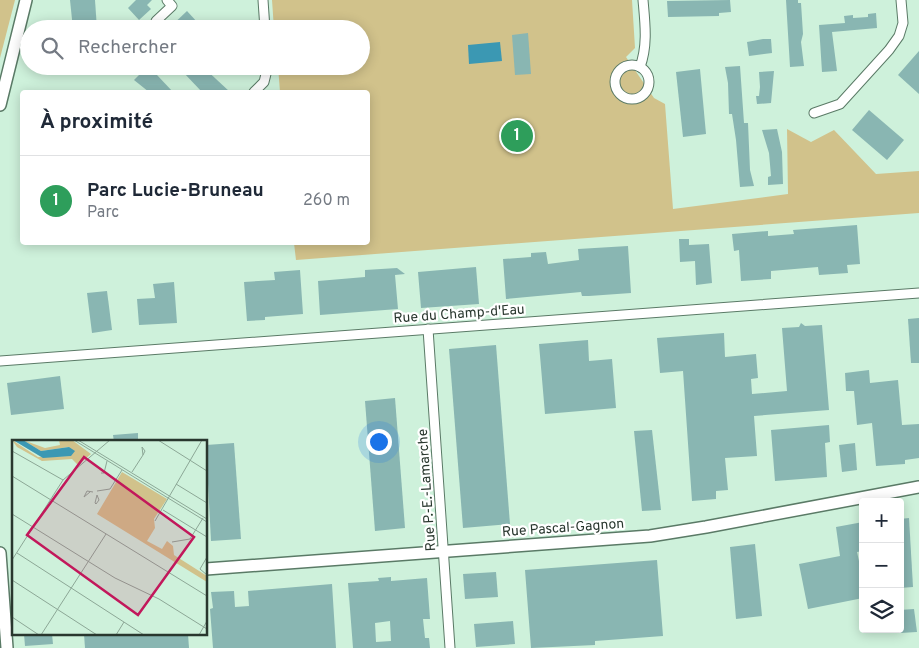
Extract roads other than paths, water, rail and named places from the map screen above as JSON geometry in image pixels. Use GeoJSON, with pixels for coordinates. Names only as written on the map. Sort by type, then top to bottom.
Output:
{"type":"FeatureCollection","features":[{"type":"Feature","properties":{"kind":"street"},"geometry":{"type":"LineString","coordinates":[[21,20],[26,0]]}},
{"type":"Feature","properties":{"kind":"street"},"geometry":{"type":"LineString","coordinates":[[157,20],[172,6],[167,0]]}},
{"type":"Feature","properties":{"kind":"street"},"geometry":{"type":"LineString","coordinates":[[263,0],[264,20]]}},
{"type":"Feature","properties":{"kind":"street"},"geometry":{"type":"LineString","coordinates":[[640,67],[645,54],[646,39],[643,0]]}},
{"type":"Feature","properties":{"kind":"street"},"geometry":{"type":"LineString","coordinates":[[814,112],[840,104],[889,50],[899,36],[903,23],[901,0]]}},
{"type":"Feature","properties":{"kind":"street"},"geometry":{"type":"LineString","coordinates":[[0,105],[20,24]]}},
{"type":"Feature","properties":{"kind":"street"},"geometry":{"type":"LineString","coordinates":[[256,90],[264,82],[266,75]]}},
{"type":"Feature","properties":{"kind":"street","name":"Rue du Champ-d'Eau"},"geometry":{"type":"LineString","coordinates":[[0,361],[919,293]]}},
{"type":"Feature","properties":{"kind":"street","name":"Rue P.-E.-Lamarche"},"geometry":{"type":"LineString","coordinates":[[428,330],[445,552],[450,648]]}},
{"type":"Feature","properties":{"kind":"street","name":"Rue Pascal-Gagnon"},"geometry":{"type":"LineString","coordinates":[[208,569],[667,534],[919,486]]}},
{"type":"Feature","properties":{"kind":"street"},"geometry":{"type":"LineString","coordinates":[[0,553],[5,583],[7,648]]}},
{"type":"Feature","properties":{"kind":"water"},"geometry":{"type":"Polygon","coordinates":[[[500,42],[502,61],[469,64],[468,45],[500,42]]]}},
{"type":"Feature","properties":{"kind":"place","name":"Parc Lucie-Bruneau"},"geometry":{"type":"Point","coordinates":[517,136]}}]}
